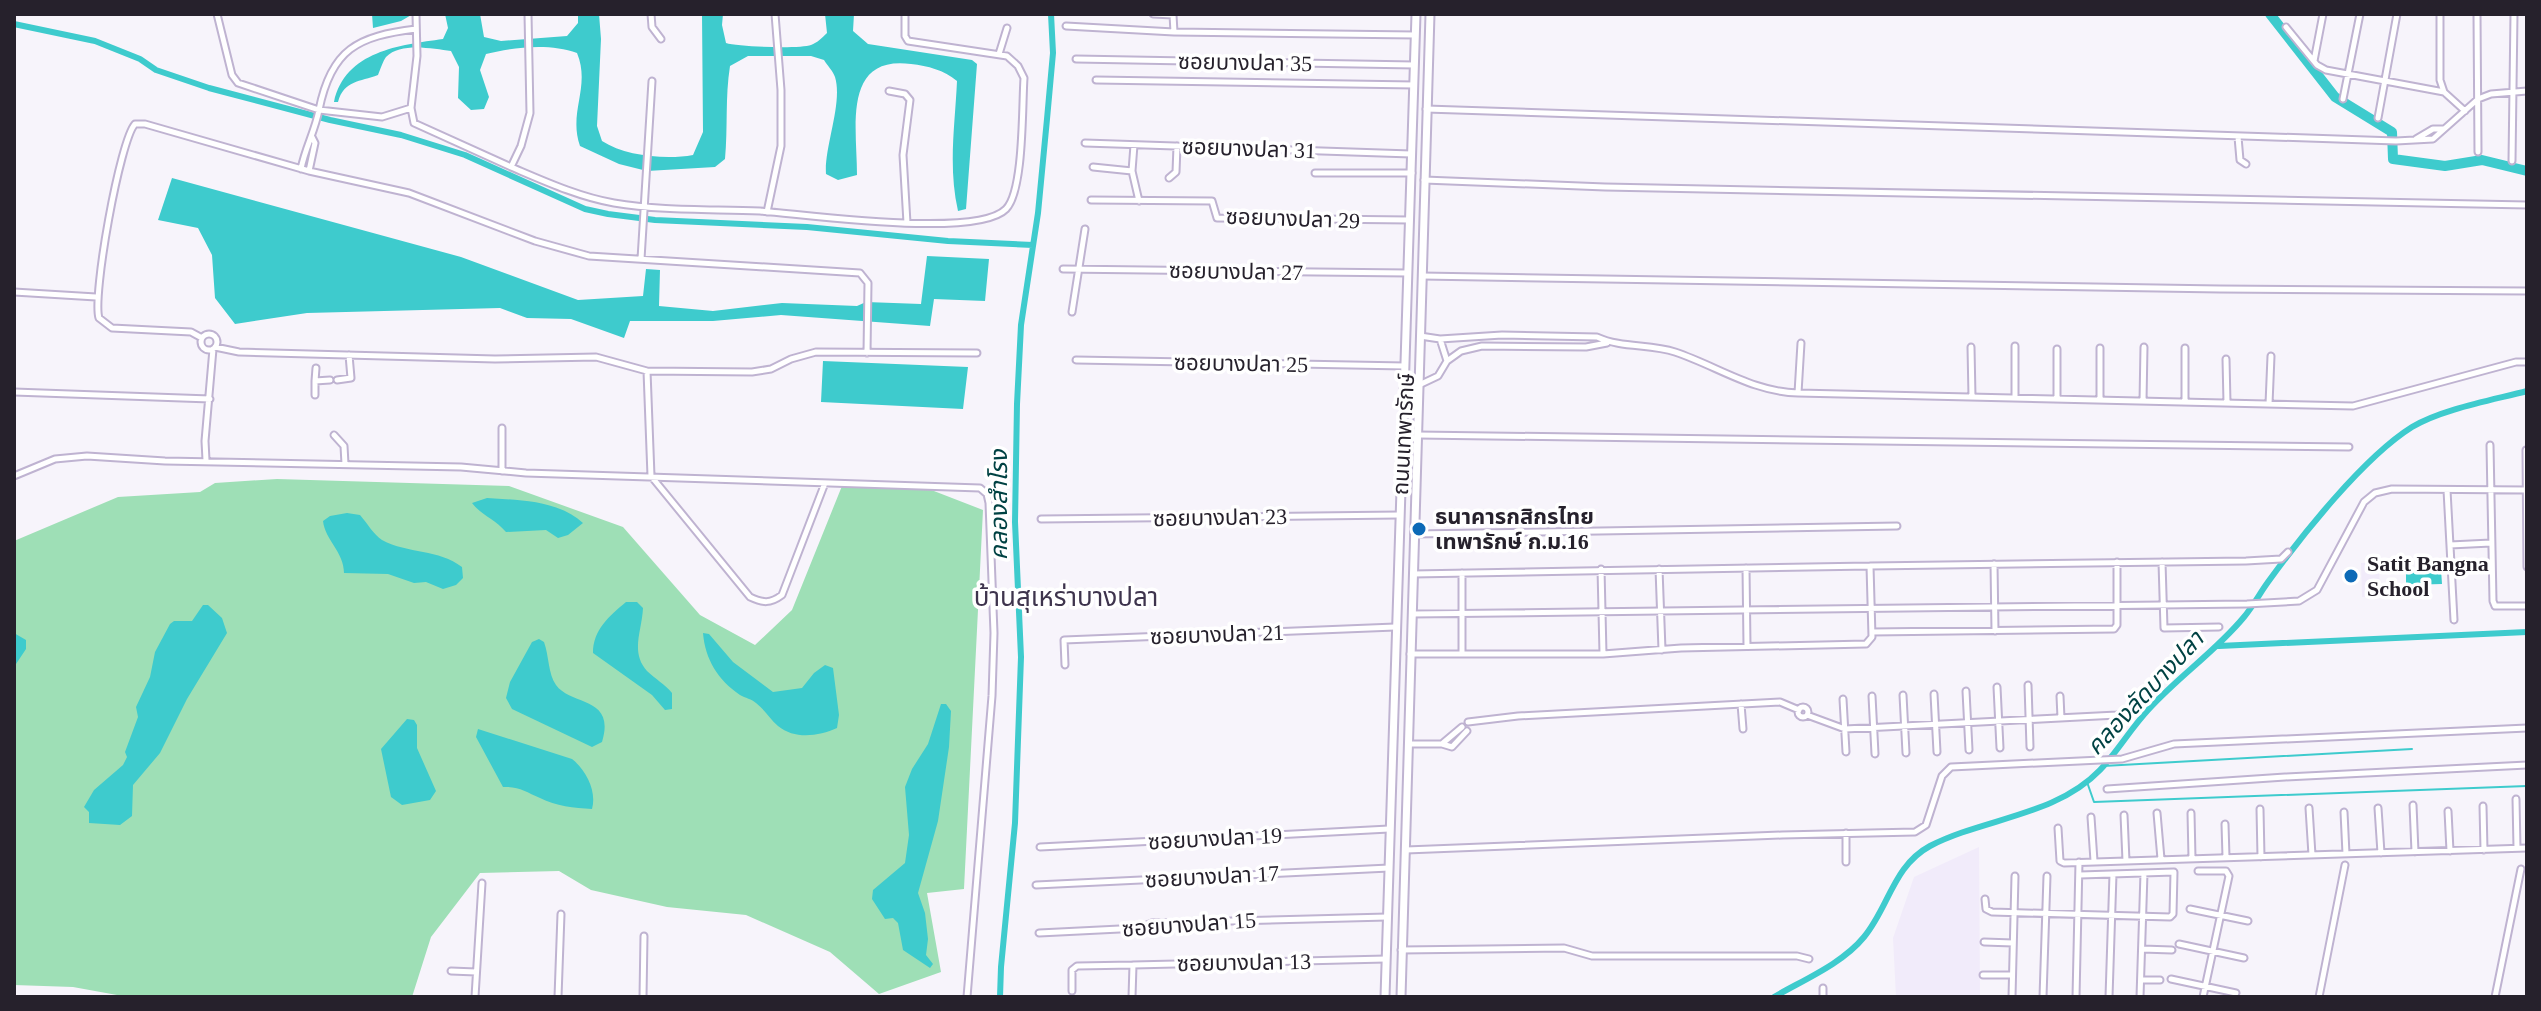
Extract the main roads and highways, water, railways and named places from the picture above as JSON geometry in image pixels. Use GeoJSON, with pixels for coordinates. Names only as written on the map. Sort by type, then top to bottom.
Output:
{"type":"FeatureCollection","features":[{"type":"Feature","properties":{"kind":"main road","name":"ถนนเทพารักษ์"},"geometry":{"type":"LineString","coordinates":[[1385,997],[1416,14]]}},
{"type":"Feature","properties":{"kind":"main road","name":"ถนนเทพารักษ์"},"geometry":{"type":"LineString","coordinates":[[1401,997],[1430,14]]}},
{"type":"Feature","properties":{"kind":"main road"},"geometry":{"type":"LineString","coordinates":[[1410,246],[1423,246]]}},
{"type":"Feature","properties":{"kind":"water"},"geometry":{"type":"Polygon","coordinates":[[[372,14],[413,14],[401,21],[373,28],[372,14]]]}},
{"type":"Feature","properties":{"kind":"water"},"geometry":{"type":"Polygon","coordinates":[[[445,14],[480,14],[484,37],[501,41],[567,36],[578,23],[578,14],[599,14],[601,39],[597,126],[602,141],[646,156],[671,157],[693,155],[703,132],[702,14],[723,14],[726,43],[783,47],[805,46],[820,40],[827,33],[825,14],[854,14],[853,31],[868,44],[972,60],[977,64],[966,209],[958,211],[953,178],[957,81],[930,67],[889,64],[873,71],[858,98],[857,175],[838,180],[826,174],[837,99],[835,77],[824,60],[811,56],[748,56],[730,66],[725,159],[715,167],[647,171],[619,164],[580,146],[576,122],[581,65],[577,53],[555,48],[520,48],[486,54],[480,70],[489,97],[484,109],[471,110],[458,98],[459,67],[451,51],[417,48],[392,52],[378,75],[344,89],[338,102],[334,102],[340,85],[362,61],[393,48],[443,39],[448,28],[445,14]]]}},
{"type":"Feature","properties":{"kind":"water"},"geometry":{"type":"Polygon","coordinates":[[[172,178],[461,257],[578,300],[643,296],[646,269],[660,270],[659,306],[713,311],[782,303],[857,306],[866,302],[921,304],[927,256],[989,259],[985,301],[934,299],[930,326],[781,315],[713,321],[630,321],[624,338],[571,319],[527,318],[500,308],[307,313],[235,324],[215,298],[212,255],[198,228],[158,220],[172,178]]]}},
{"type":"Feature","properties":{"kind":"water"},"geometry":{"type":"Polygon","coordinates":[[[823,361],[968,367],[963,409],[821,402],[823,361]]]}},
{"type":"Feature","properties":{"kind":"water"},"geometry":{"type":"Polygon","coordinates":[[[487,498],[550,506],[573,515],[583,523],[568,535],[558,538],[546,530],[506,532],[472,503],[487,498]]]}},
{"type":"Feature","properties":{"kind":"water"},"geometry":{"type":"Polygon","coordinates":[[[347,513],[360,515],[382,540],[453,561],[462,567],[463,578],[456,585],[443,589],[388,574],[344,573],[341,559],[323,521],[330,516],[347,513]]]}},
{"type":"Feature","properties":{"kind":"water"},"geometry":{"type":"Polygon","coordinates":[[[2441,569],[2442,584],[2406,585],[2406,570],[2441,569]]]}},
{"type":"Feature","properties":{"kind":"water"},"geometry":{"type":"Polygon","coordinates":[[[626,602],[637,602],[643,608],[639,656],[647,671],[672,693],[672,709],[665,710],[652,695],[593,653],[599,630],[626,602]]]}},
{"type":"Feature","properties":{"kind":"water"},"geometry":{"type":"Polygon","coordinates":[[[203,605],[208,605],[222,618],[227,633],[187,699],[160,753],[133,785],[132,816],[120,825],[89,823],[89,812],[84,807],[94,790],[123,765],[127,757],[125,752],[138,717],[136,707],[150,677],[155,652],[170,624],[174,621],[192,621],[203,605]]]}},
{"type":"Feature","properties":{"kind":"water"},"geometry":{"type":"Polygon","coordinates":[[[14,633],[26,640],[26,649],[14,667],[14,633]]]}},
{"type":"Feature","properties":{"kind":"water"},"geometry":{"type":"Polygon","coordinates":[[[703,633],[709,634],[733,662],[773,692],[802,688],[825,665],[833,668],[839,715],[837,728],[799,735],[778,726],[753,700],[740,695],[719,676],[707,652],[703,633]]]}},
{"type":"Feature","properties":{"kind":"water"},"geometry":{"type":"Polygon","coordinates":[[[539,639],[544,642],[556,685],[563,692],[598,709],[603,717],[602,742],[592,747],[512,709],[506,698],[510,682],[532,642],[539,639]]]}},
{"type":"Feature","properties":{"kind":"water"},"geometry":{"type":"Polygon","coordinates":[[[941,704],[946,704],[951,711],[949,747],[938,821],[918,893],[925,913],[926,955],[933,964],[930,968],[903,950],[898,923],[893,918],[885,919],[872,899],[873,890],[905,863],[909,835],[905,787],[928,744],[941,704]]]}},
{"type":"Feature","properties":{"kind":"water"},"geometry":{"type":"Polygon","coordinates":[[[407,719],[414,720],[417,725],[417,748],[436,791],[430,800],[402,805],[391,797],[381,749],[407,719]]]}},
{"type":"Feature","properties":{"kind":"water"},"geometry":{"type":"Polygon","coordinates":[[[478,729],[572,759],[589,781],[593,795],[592,809],[559,805],[518,788],[503,787],[476,737],[478,729]]]}},
{"type":"Feature","properties":{"kind":"waterway","name":"คลองสำโรง"},"geometry":{"type":"LineString","coordinates":[[1000,997],[1015,823],[1021,657],[1015,522],[1021,325],[1038,213],[1053,53],[1051,14]]}},
{"type":"Feature","properties":{"kind":"waterway"},"geometry":{"type":"LineString","coordinates":[[2270,14],[2335,97],[2392,132],[2393,159],[2445,166],[2482,160],[2527,171]]}},
{"type":"Feature","properties":{"kind":"waterway"},"geometry":{"type":"LineString","coordinates":[[14,24],[95,41],[140,59],[156,70],[209,88],[401,135],[465,155],[585,209],[608,214],[655,220],[807,227],[948,241],[1033,245]]}},
{"type":"Feature","properties":{"kind":"waterway","name":"คลองลัดบางปลา"},"geometry":{"type":"LineString","coordinates":[[1774,997],[1834,963],[1855,947],[1872,925],[1899,876],[1918,854],[1951,837],[2041,807],[2082,785],[2100,770],[2149,709],[2233,629],[2316,520],[2354,477],[2393,440],[2438,415],[2527,391]]}},
{"type":"Feature","properties":{"kind":"waterway"},"geometry":{"type":"LineString","coordinates":[[2219,646],[2527,632]]}},
{"type":"Feature","properties":{"kind":"waterway"},"geometry":{"type":"LineString","coordinates":[[2103,766],[2412,749]]}},
{"type":"Feature","properties":{"kind":"waterway"},"geometry":{"type":"LineString","coordinates":[[2087,782],[2094,802],[2527,786]]}},
{"type":"Feature","properties":{"kind":"place","name":"ธนาคารกสิกรไทย เทพารักษ์ ก.ม.16"},"geometry":{"type":"Point","coordinates":[1419,529]}},
{"type":"Feature","properties":{"kind":"place","name":"Satit Bangna School"},"geometry":{"type":"Point","coordinates":[2351,576]}},
{"type":"Feature","properties":{"kind":"district","name":"บ้านสุเหร่าบางปลา"},"geometry":{"type":"Point","coordinates":[1066,597]}}]}
